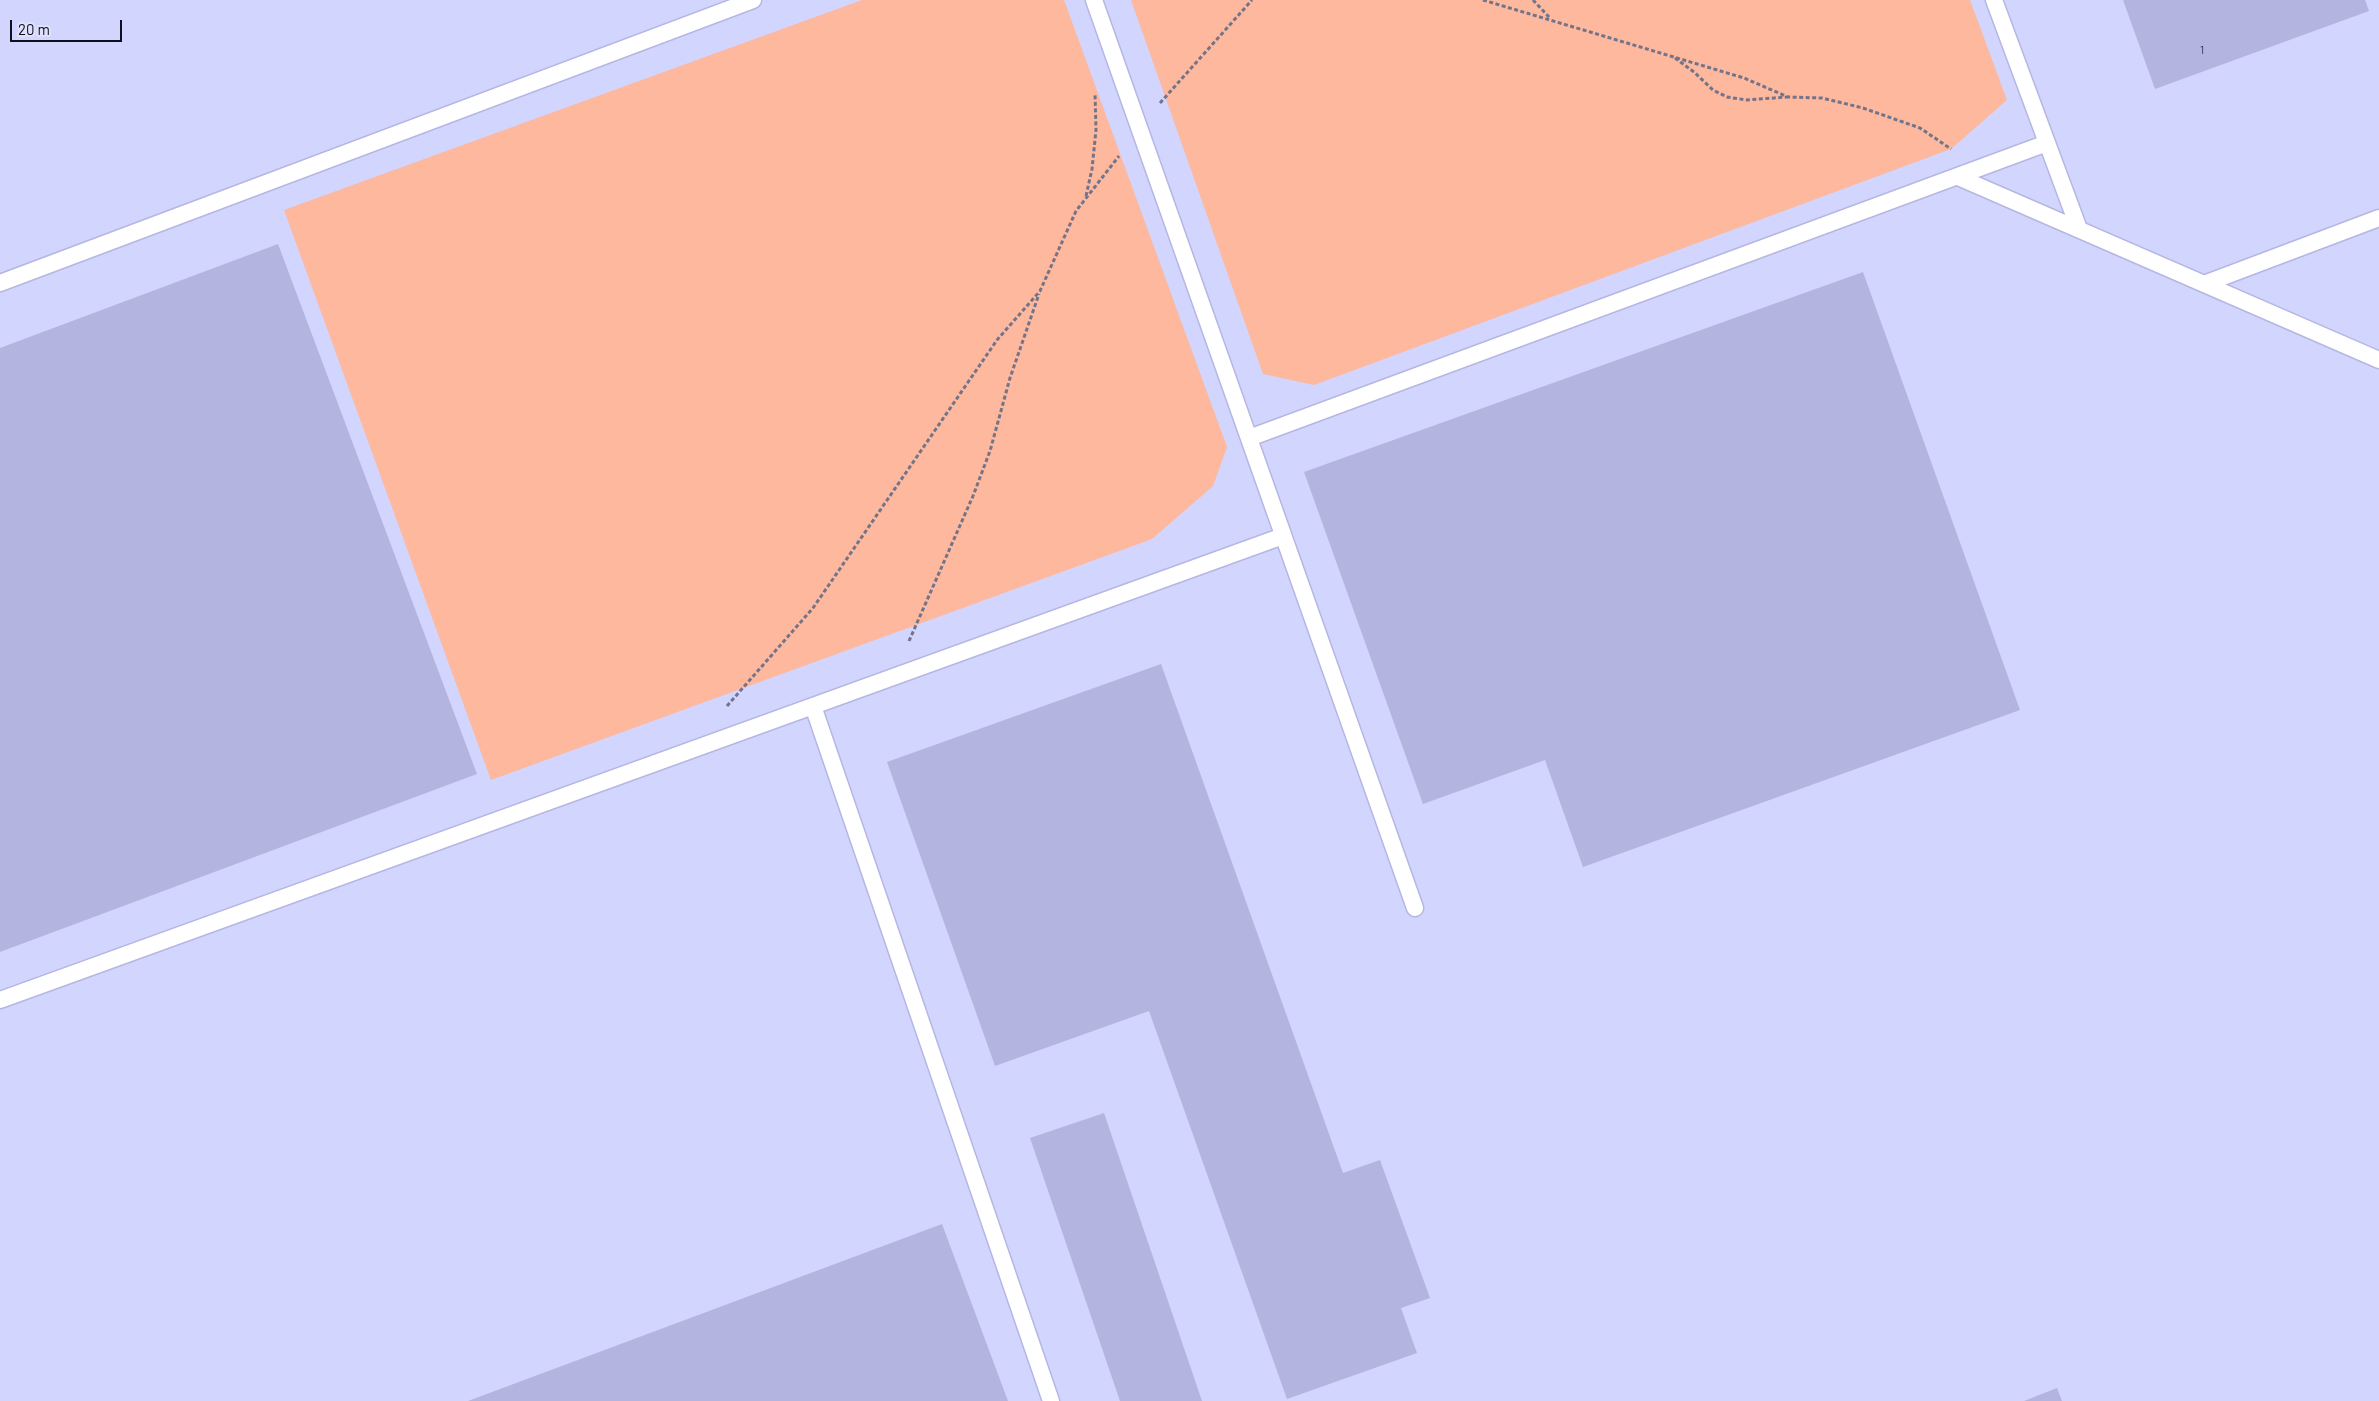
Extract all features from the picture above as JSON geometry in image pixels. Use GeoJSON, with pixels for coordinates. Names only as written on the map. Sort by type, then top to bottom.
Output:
{"type":"FeatureCollection","features":[{"type":"Feature","properties":{"kind":"lane"},"geometry":{"type":"LineString","coordinates":[[0,282],[753,0]]}},
{"type":"Feature","properties":{"kind":"lane"},"geometry":{"type":"LineString","coordinates":[[1094,0],[1415,908]]}},
{"type":"Feature","properties":{"kind":"lane"},"geometry":{"type":"LineString","coordinates":[[1994,0],[2079,229]]}},
{"type":"Feature","properties":{"kind":"lane"},"geometry":{"type":"LineString","coordinates":[[1249,438],[2047,144]]}},
{"type":"Feature","properties":{"kind":"lane"},"geometry":{"type":"LineString","coordinates":[[1958,176],[2379,360]]}},
{"type":"Feature","properties":{"kind":"lane"},"geometry":{"type":"LineString","coordinates":[[2204,284],[2379,218]]}},
{"type":"Feature","properties":{"kind":"lane"},"geometry":{"type":"LineString","coordinates":[[0,1000],[1283,536]]}},
{"type":"Feature","properties":{"kind":"lane"},"geometry":{"type":"LineString","coordinates":[[813,706],[1051,1401]]}},
{"type":"Feature","properties":{"kind":"path"},"geometry":{"type":"LineString","coordinates":[[894,677],[973,496],[990,451],[1010,378],[1040,291],[1076,211],[1166,97],[1252,0]]}},
{"type":"Feature","properties":{"kind":"path"},"geometry":{"type":"LineString","coordinates":[[1483,0],[1744,78],[1788,97]]}},
{"type":"Feature","properties":{"kind":"path"},"geometry":{"type":"LineString","coordinates":[[1533,0],[1551,19]]}},
{"type":"Feature","properties":{"kind":"path"},"geometry":{"type":"LineString","coordinates":[[1671,56],[1694,72],[1713,90],[1727,97],[1747,100],[1788,97],[1822,98],[1863,108],[1920,128],[1951,149],[1991,164]]}},
{"type":"Feature","properties":{"kind":"path"},"geometry":{"type":"LineString","coordinates":[[1086,197],[1092,169],[1096,130],[1095,84]]}},
{"type":"Feature","properties":{"kind":"path"},"geometry":{"type":"LineString","coordinates":[[723,712],[813,608],[997,340],[1040,291]]}},
{"type":"Feature","properties":{"kind":"shaded area"},"geometry":{"type":"Polygon","coordinates":[[[0,0],[2379,0],[2379,1401],[0,1401],[0,0]]]}},
{"type":"Feature","properties":{"kind":"shaded area"},"geometry":{"type":"Polygon","coordinates":[[[862,0],[1064,0],[1227,447],[1213,486],[1152,539],[491,780],[284,210],[862,0]]]}},
{"type":"Feature","properties":{"kind":"shaded area"},"geometry":{"type":"Polygon","coordinates":[[[1131,0],[1970,0],[2007,100],[1951,149],[1314,385],[1263,374],[1131,0]]]}},
{"type":"Feature","properties":{"kind":"building"},"geometry":{"type":"Polygon","coordinates":[[[2123,0],[2365,0],[2369,11],[2155,89],[2123,0]]]}},
{"type":"Feature","properties":{"kind":"building"},"geometry":{"type":"Polygon","coordinates":[[[278,244],[477,774],[0,952],[0,348],[278,244]]]}},
{"type":"Feature","properties":{"kind":"building"},"geometry":{"type":"Polygon","coordinates":[[[1863,272],[2020,710],[1583,867],[1545,760],[1423,804],[1304,472],[1863,272]]]}},
{"type":"Feature","properties":{"kind":"building"},"geometry":{"type":"Polygon","coordinates":[[[1161,664],[1343,1173],[1380,1160],[1430,1298],[1401,1308],[1417,1353],[1287,1399],[1149,1011],[995,1066],[887,762],[1161,664]]]}},
{"type":"Feature","properties":{"kind":"building"},"geometry":{"type":"Polygon","coordinates":[[[1104,1113],[1202,1401],[1120,1401],[1030,1138],[1104,1113]]]}},
{"type":"Feature","properties":{"kind":"building"},"geometry":{"type":"Polygon","coordinates":[[[942,1224],[1008,1401],[468,1401],[942,1224]]]}},
{"type":"Feature","properties":{"kind":"building"},"geometry":{"type":"Polygon","coordinates":[[[2057,1388],[2062,1401],[2024,1401],[2057,1388]]]}}]}
